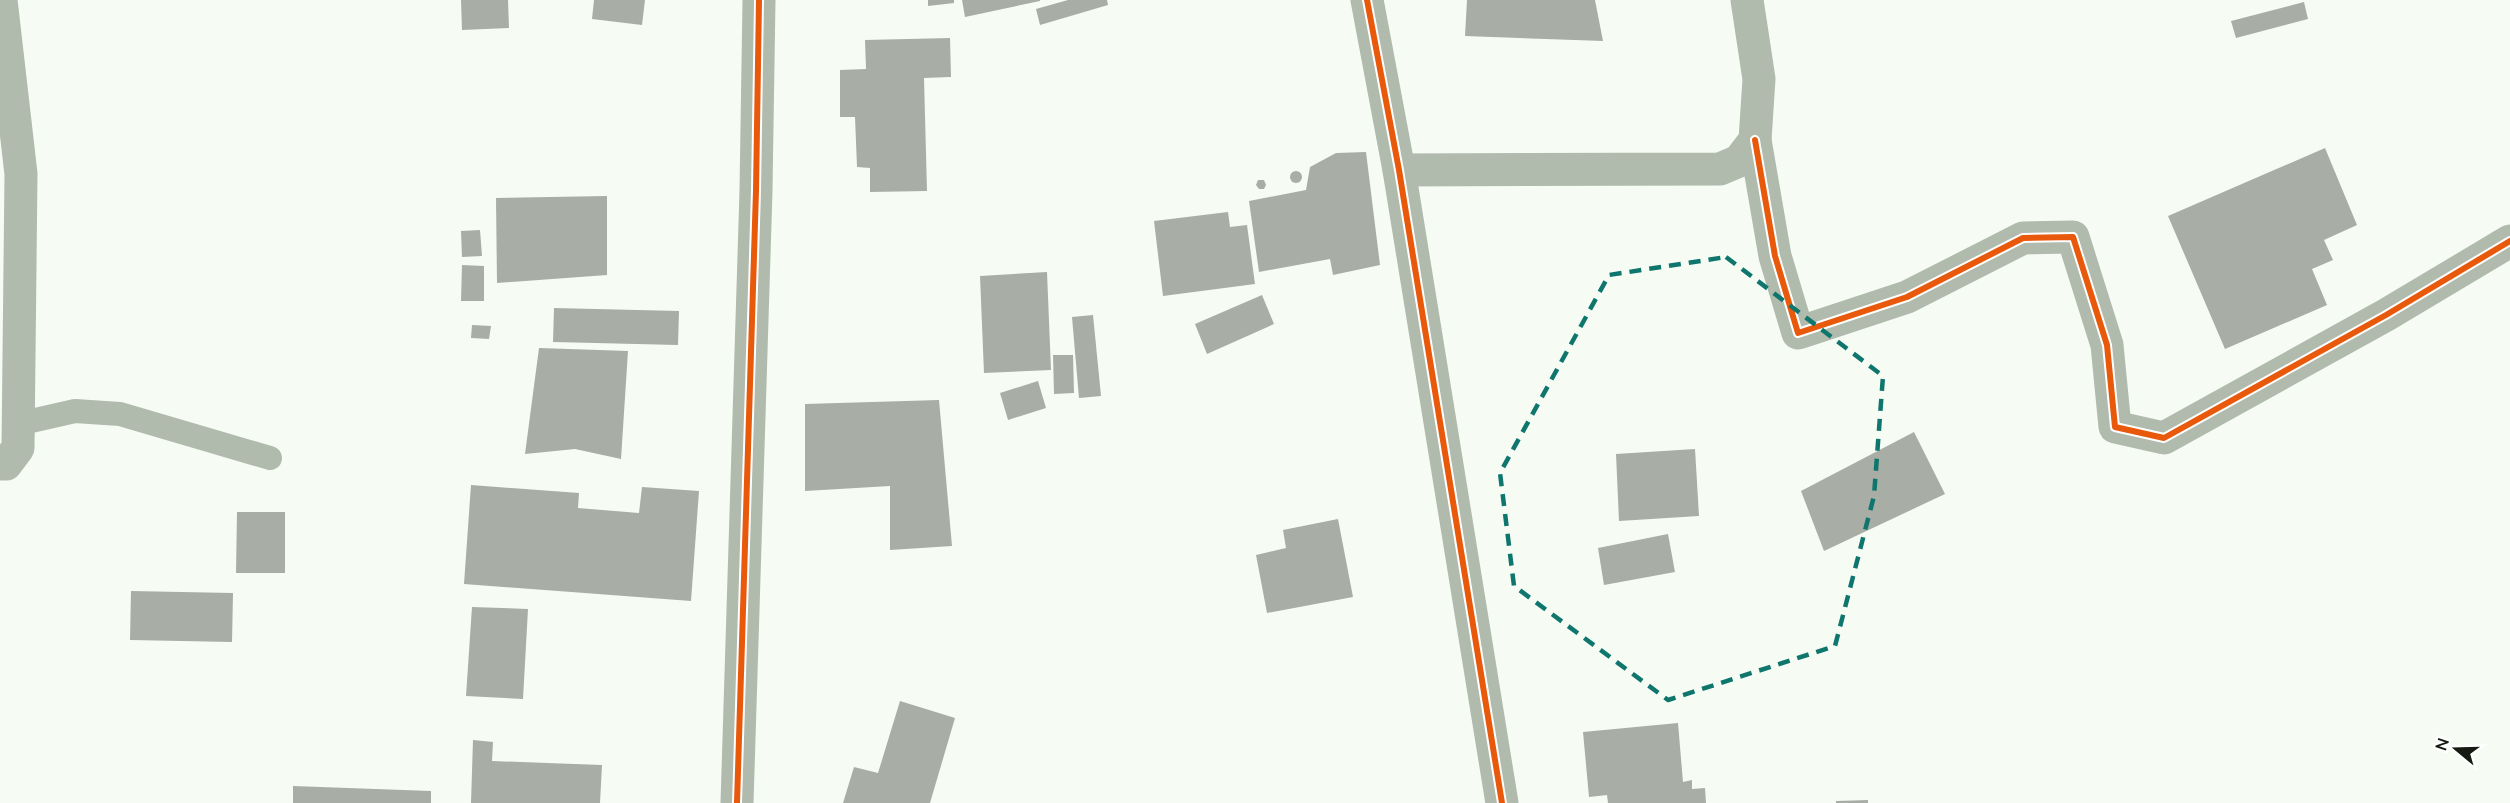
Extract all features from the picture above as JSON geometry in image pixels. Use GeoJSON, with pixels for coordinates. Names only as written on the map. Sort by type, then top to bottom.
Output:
{"type":"FeatureCollection","features":[{"type":"Feature","properties":{"kind":"street"},"geometry":{"type":"LineString","coordinates":[[0,464],[6,464],[18,448],[10,165],[1,0]]}},
{"type":"Feature","properties":{"kind":"street"},"geometry":{"type":"LineString","coordinates":[[737,803],[756,203],[759,0]]}},
{"type":"Feature","properties":{"kind":"street"},"geometry":{"type":"LineString","coordinates":[[1367,0],[1399,170],[1502,803]]}},
{"type":"Feature","properties":{"kind":"street"},"geometry":{"type":"LineString","coordinates":[[1747,0],[1759,79],[1755,140],[1775,256],[1798,333],[1907,297],[2023,238],[2073,237],[2107,345],[2115,427],[2164,438],[2386,315],[2510,241]]}},
{"type":"Feature","properties":{"kind":"street"},"geometry":{"type":"LineString","coordinates":[[1399,170],[1720,170],[1739,161],[1755,140]]}},
{"type":"Feature","properties":{"kind":"lane"},"geometry":{"type":"LineString","coordinates":[[18,424],[75,411],[120,414],[270,458]]}},
{"type":"Feature","properties":{"kind":"highlighted area"},"geometry":{"type":"Polygon","coordinates":[[[1726,257],[1883,376],[1874,496],[1835,646],[1668,700],[1514,586],[1500,473],[1609,275],[1726,257]]]}},
{"type":"Feature","properties":{"kind":"building"},"geometry":{"type":"Polygon","coordinates":[[[461,0],[508,0],[509,28],[462,30],[461,0]]]}},
{"type":"Feature","properties":{"kind":"building"},"geometry":{"type":"Polygon","coordinates":[[[594,0],[645,0],[642,25],[592,19],[594,0]]]}},
{"type":"Feature","properties":{"kind":"building"},"geometry":{"type":"Polygon","coordinates":[[[928,0],[954,0],[954,3],[928,6],[928,0]]]}},
{"type":"Feature","properties":{"kind":"building"},"geometry":{"type":"Polygon","coordinates":[[[962,0],[1040,0],[1040,1],[965,17],[962,0]]]}},
{"type":"Feature","properties":{"kind":"building"},"geometry":{"type":"Polygon","coordinates":[[[1068,0],[1107,0],[1108,5],[1040,25],[1036,9],[1068,0]]]}},
{"type":"Feature","properties":{"kind":"building"},"geometry":{"type":"Polygon","coordinates":[[[1467,0],[1595,0],[1603,41],[1465,36],[1467,0]]]}},
{"type":"Feature","properties":{"kind":"building"},"geometry":{"type":"Polygon","coordinates":[[[2304,2],[2308,19],[2236,38],[2231,21],[2304,2]]]}},
{"type":"Feature","properties":{"kind":"building"},"geometry":{"type":"Polygon","coordinates":[[[950,38],[951,77],[924,78],[927,191],[870,192],[870,168],[857,167],[855,117],[840,117],[840,70],[866,69],[865,40],[950,38]]]}},
{"type":"Feature","properties":{"kind":"building"},"geometry":{"type":"Polygon","coordinates":[[[2325,148],[2357,225],[2324,240],[2333,260],[2312,269],[2327,305],[2225,349],[2168,216],[2325,148]]]}},
{"type":"Feature","properties":{"kind":"building"},"geometry":{"type":"Polygon","coordinates":[[[1366,152],[1380,265],[1333,275],[1330,259],[1259,272],[1249,201],[1306,190],[1310,167],[1336,153],[1366,152]]]}},
{"type":"Feature","properties":{"kind":"building"},"geometry":{"type":"Polygon","coordinates":[[[1298,171],[1302,177],[1298,183],[1294,183],[1290,175],[1298,171]]]}},
{"type":"Feature","properties":{"kind":"building"},"geometry":{"type":"Polygon","coordinates":[[[1258,180],[1264,180],[1266,185],[1264,189],[1259,189],[1256,185],[1258,180]]]}},
{"type":"Feature","properties":{"kind":"building"},"geometry":{"type":"Polygon","coordinates":[[[607,196],[607,275],[497,283],[496,198],[607,196]]]}},
{"type":"Feature","properties":{"kind":"building"},"geometry":{"type":"Polygon","coordinates":[[[1228,212],[1230,227],[1247,225],[1255,284],[1163,296],[1154,221],[1228,212]]]}},
{"type":"Feature","properties":{"kind":"building"},"geometry":{"type":"Polygon","coordinates":[[[480,230],[482,256],[462,257],[461,231],[480,230]]]}},
{"type":"Feature","properties":{"kind":"building"},"geometry":{"type":"Polygon","coordinates":[[[462,265],[484,266],[484,301],[461,301],[462,265]]]}},
{"type":"Feature","properties":{"kind":"building"},"geometry":{"type":"Polygon","coordinates":[[[1047,272],[1051,370],[984,373],[980,276],[1047,272]]]}},
{"type":"Feature","properties":{"kind":"building"},"geometry":{"type":"Polygon","coordinates":[[[1262,295],[1274,324],[1207,354],[1195,324],[1262,295]]]}},
{"type":"Feature","properties":{"kind":"building"},"geometry":{"type":"Polygon","coordinates":[[[554,308],[679,311],[678,345],[553,342],[554,308]]]}},
{"type":"Feature","properties":{"kind":"building"},"geometry":{"type":"Polygon","coordinates":[[[1093,315],[1101,396],[1079,398],[1072,317],[1093,315]]]}},
{"type":"Feature","properties":{"kind":"building"},"geometry":{"type":"Polygon","coordinates":[[[472,325],[491,326],[489,339],[471,338],[472,325]]]}},
{"type":"Feature","properties":{"kind":"building"},"geometry":{"type":"Polygon","coordinates":[[[539,348],[628,351],[621,459],[575,449],[525,454],[539,348]]]}},
{"type":"Feature","properties":{"kind":"building"},"geometry":{"type":"Polygon","coordinates":[[[1053,355],[1073,355],[1074,393],[1054,394],[1053,355]]]}},
{"type":"Feature","properties":{"kind":"building"},"geometry":{"type":"Polygon","coordinates":[[[1038,381],[1046,408],[1008,420],[1000,393],[1038,381]]]}},
{"type":"Feature","properties":{"kind":"building"},"geometry":{"type":"Polygon","coordinates":[[[939,400],[952,546],[890,550],[890,486],[805,491],[805,404],[939,400]]]}},
{"type":"Feature","properties":{"kind":"building"},"geometry":{"type":"Polygon","coordinates":[[[1914,432],[1945,494],[1824,551],[1801,491],[1914,432]]]}},
{"type":"Feature","properties":{"kind":"building"},"geometry":{"type":"Polygon","coordinates":[[[1695,449],[1699,516],[1619,521],[1616,454],[1695,449]]]}},
{"type":"Feature","properties":{"kind":"building"},"geometry":{"type":"Polygon","coordinates":[[[471,485],[579,493],[578,508],[639,513],[642,487],[699,491],[691,601],[464,584],[471,485]]]}},
{"type":"Feature","properties":{"kind":"building"},"geometry":{"type":"Polygon","coordinates":[[[237,512],[285,512],[285,573],[236,573],[237,512]]]}},
{"type":"Feature","properties":{"kind":"building"},"geometry":{"type":"Polygon","coordinates":[[[1338,519],[1353,597],[1267,613],[1256,555],[1286,548],[1283,530],[1338,519]]]}},
{"type":"Feature","properties":{"kind":"building"},"geometry":{"type":"Polygon","coordinates":[[[1668,534],[1675,572],[1604,585],[1598,548],[1668,534]]]}},
{"type":"Feature","properties":{"kind":"building"},"geometry":{"type":"Polygon","coordinates":[[[131,591],[233,593],[232,642],[130,640],[131,591]]]}},
{"type":"Feature","properties":{"kind":"building"},"geometry":{"type":"Polygon","coordinates":[[[472,607],[528,609],[523,699],[466,696],[472,607]]]}},
{"type":"Feature","properties":{"kind":"building"},"geometry":{"type":"Polygon","coordinates":[[[900,701],[955,718],[930,803],[843,803],[854,767],[878,773],[900,701]]]}},
{"type":"Feature","properties":{"kind":"building"},"geometry":{"type":"Polygon","coordinates":[[[1678,723],[1683,782],[1692,780],[1692,789],[1705,788],[1706,803],[1608,803],[1607,795],[1589,797],[1583,732],[1678,723]]]}},
{"type":"Feature","properties":{"kind":"building"},"geometry":{"type":"Polygon","coordinates":[[[473,740],[493,742],[492,761],[602,765],[600,803],[471,803],[473,740]]]}},
{"type":"Feature","properties":{"kind":"building"},"geometry":{"type":"Polygon","coordinates":[[[293,786],[431,791],[431,803],[293,803],[293,786]]]}},
{"type":"Feature","properties":{"kind":"building"},"geometry":{"type":"Polygon","coordinates":[[[1868,800],[1868,803],[1836,803],[1836,801],[1868,800]]]}},
{"type":"Feature","properties":{"kind":"cycle path"},"geometry":{"type":"LineString","coordinates":[[737,803],[756,191],[759,0]]}},
{"type":"Feature","properties":{"kind":"cycle path"},"geometry":{"type":"LineString","coordinates":[[1367,0],[1399,170],[1502,803]]}},
{"type":"Feature","properties":{"kind":"cycle path"},"geometry":{"type":"LineString","coordinates":[[1755,140],[1775,256],[1798,333],[1907,297],[2023,238],[2073,237],[2107,345],[2115,427],[2164,438],[2386,315],[2510,241]]}}]}
